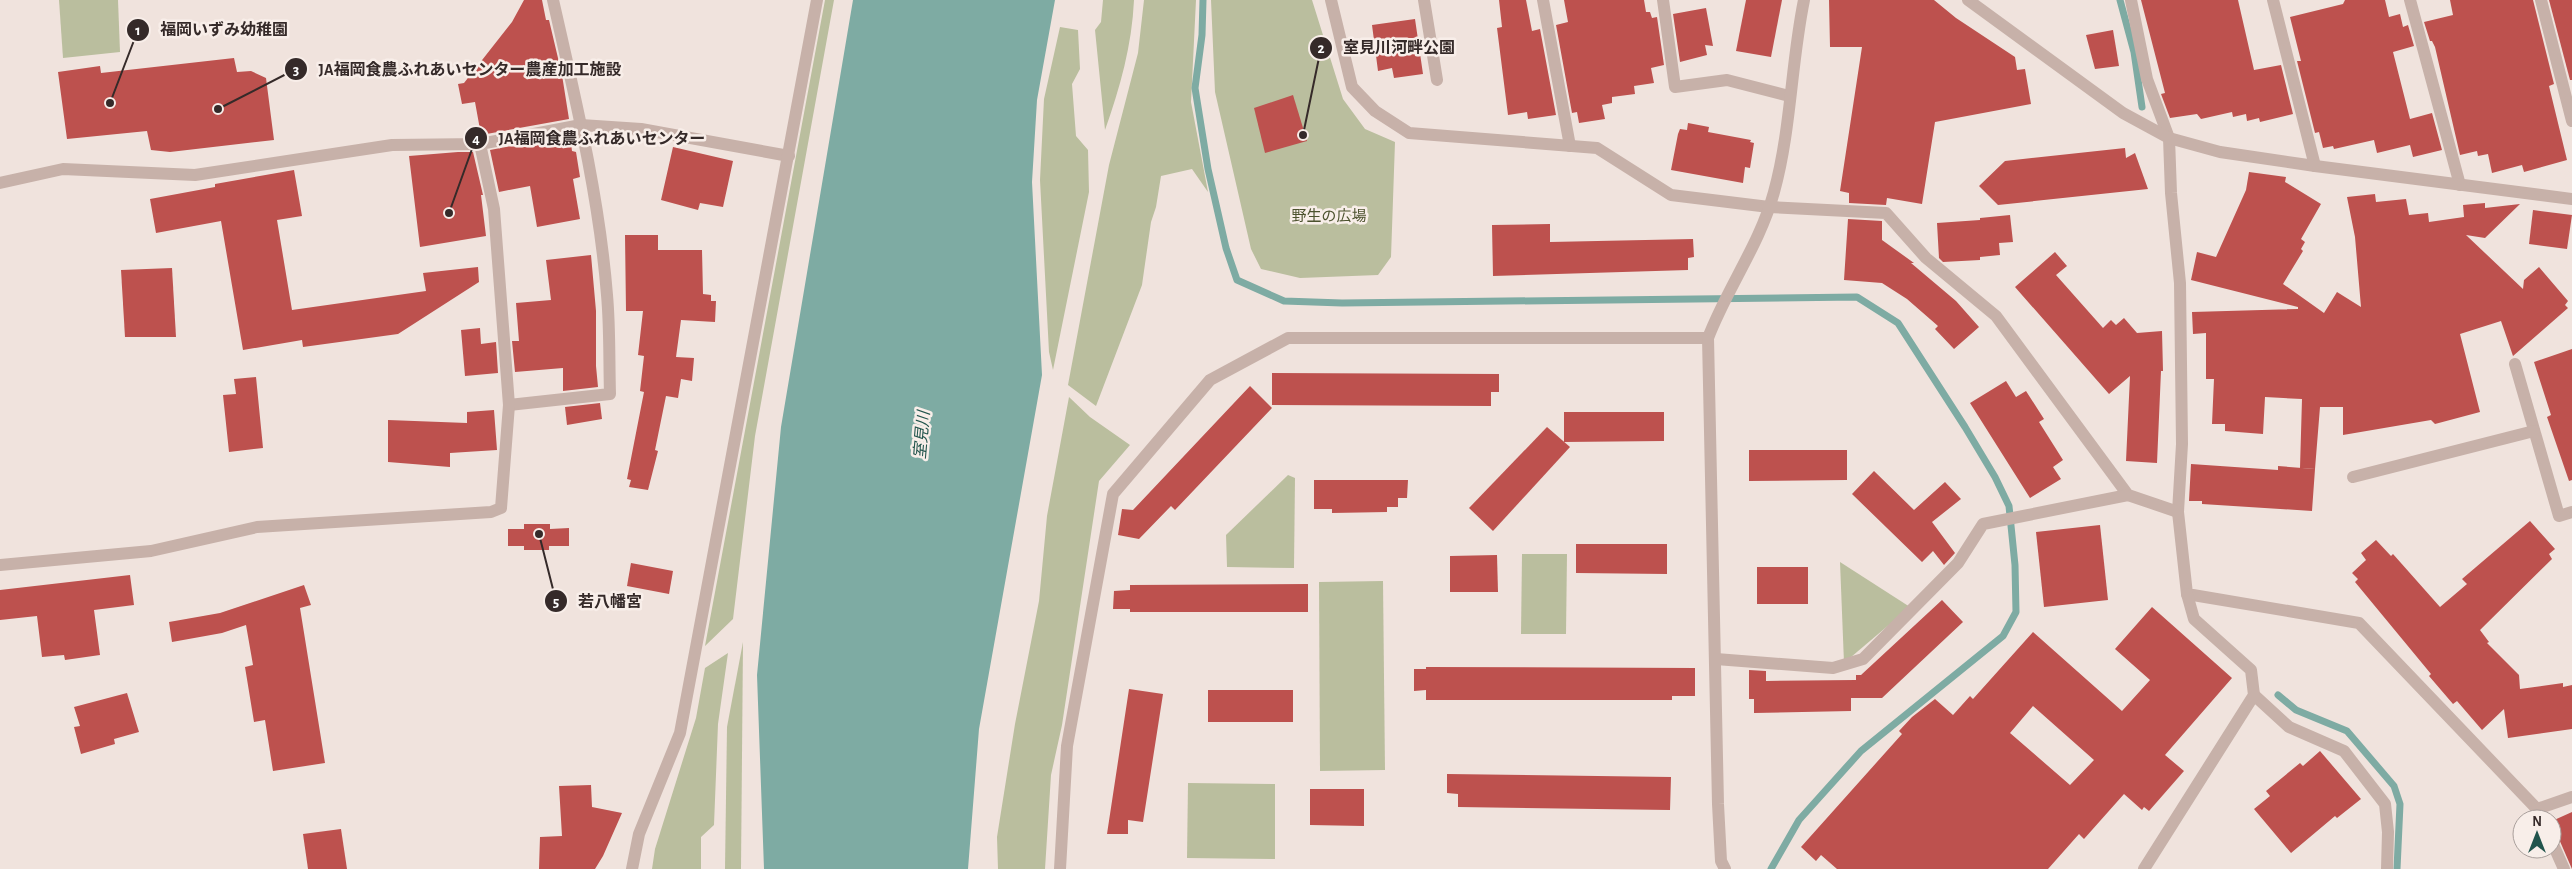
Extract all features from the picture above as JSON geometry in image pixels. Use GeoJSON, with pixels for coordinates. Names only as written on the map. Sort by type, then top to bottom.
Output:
{"type":"FeatureCollection","features":[{"type":"Feature","properties":{"kind":"street"},"geometry":{"type":"LineString","coordinates":[[509,406],[610,394],[607,295],[595,204],[581,125],[553,0]]}},
{"type":"Feature","properties":{"kind":"street"},"geometry":{"type":"LineString","coordinates":[[632,869],[639,834],[680,733],[817,0]]}},
{"type":"Feature","properties":{"kind":"street"},"geometry":{"type":"LineString","coordinates":[[1331,0],[1352,87],[1375,111],[1409,133],[1597,148],[1671,195],[1769,207],[1886,214],[1926,258],[1996,316],[2080,434],[2128,495]]}},
{"type":"Feature","properties":{"kind":"street"},"geometry":{"type":"LineString","coordinates":[[1424,0],[1437,80]]}},
{"type":"Feature","properties":{"kind":"street"},"geometry":{"type":"LineString","coordinates":[[1543,0],[1570,146]]}},
{"type":"Feature","properties":{"kind":"street"},"geometry":{"type":"LineString","coordinates":[[1663,0],[1675,87],[1727,80],[1789,96]]}},
{"type":"Feature","properties":{"kind":"street"},"geometry":{"type":"LineString","coordinates":[[1725,869],[1721,860],[1718,804],[1708,338],[1720,307],[1736,282],[1769,207],[1774,191],[1804,0]]}},
{"type":"Feature","properties":{"kind":"street"},"geometry":{"type":"LineString","coordinates":[[1968,0],[2123,113],[2169,138],[2220,152],[2572,199]]}},
{"type":"Feature","properties":{"kind":"street"},"geometry":{"type":"LineString","coordinates":[[2131,0],[2147,79],[2169,138],[2171,193],[2180,283],[2182,444],[2178,512],[2187,594],[2194,619],[2251,670],[2254,696],[2144,869]]}},
{"type":"Feature","properties":{"kind":"street"},"geometry":{"type":"LineString","coordinates":[[2273,0],[2314,166]]}},
{"type":"Feature","properties":{"kind":"street"},"geometry":{"type":"LineString","coordinates":[[2410,0],[2460,185]]}},
{"type":"Feature","properties":{"kind":"street"},"geometry":{"type":"LineString","coordinates":[[2541,0],[2572,121]]}},
{"type":"Feature","properties":{"kind":"street"},"geometry":{"type":"LineString","coordinates":[[0,183],[63,169],[196,175],[392,145],[480,144],[581,125],[640,129],[789,156]]}},
{"type":"Feature","properties":{"kind":"street"},"geometry":{"type":"LineString","coordinates":[[0,565],[151,551],[257,527],[491,512],[501,508],[509,406],[494,209],[480,144]]}},
{"type":"Feature","properties":{"kind":"street"},"geometry":{"type":"LineString","coordinates":[[1060,869],[1067,746],[1113,494],[1210,380],[1288,338],[1708,338]]}},
{"type":"Feature","properties":{"kind":"street"},"geometry":{"type":"LineString","coordinates":[[2515,364],[2559,516],[2572,512]]}},
{"type":"Feature","properties":{"kind":"street"},"geometry":{"type":"LineString","coordinates":[[2354,477],[2534,431]]}},
{"type":"Feature","properties":{"kind":"street"},"geometry":{"type":"LineString","coordinates":[[1716,659],[1833,668],[1863,659],[1958,563],[1984,524],[2128,495],[2178,512]]}},
{"type":"Feature","properties":{"kind":"street"},"geometry":{"type":"LineString","coordinates":[[2187,594],[2359,623],[2535,809]]}},
{"type":"Feature","properties":{"kind":"street"},"geometry":{"type":"LineString","coordinates":[[2254,696],[2289,727],[2344,751],[2385,804],[2388,832],[2386,869]]}},
{"type":"Feature","properties":{"kind":"street"},"geometry":{"type":"LineString","coordinates":[[2549,809],[2572,797]]}},
{"type":"Feature","properties":{"kind":"green space"},"geometry":{"type":"Polygon","coordinates":[[[59,0],[118,0],[120,52],[63,58],[59,0]]]}},
{"type":"Feature","properties":{"kind":"green space"},"geometry":{"type":"Polygon","coordinates":[[[825,0],[834,0],[755,436],[733,619],[705,646],[825,0]]]}},
{"type":"Feature","properties":{"kind":"green space"},"geometry":{"type":"Polygon","coordinates":[[[1103,0],[1134,0],[1131,33],[1124,66],[1105,130],[1095,30],[1101,22],[1103,0]]]}},
{"type":"Feature","properties":{"kind":"green space"},"geometry":{"type":"Polygon","coordinates":[[[1144,0],[1196,0],[1191,102],[1208,192],[1192,169],[1161,176],[1156,207],[1151,222],[1142,285],[1096,406],[1068,385],[1109,165],[1138,53],[1144,0]]]}},
{"type":"Feature","properties":{"kind":"green space","name":"野生の広場"},"geometry":{"type":"Polygon","coordinates":[[[1211,0],[1312,0],[1343,99],[1365,129],[1395,142],[1391,257],[1378,275],[1300,278],[1261,269],[1251,249],[1215,92],[1211,0]]]}},
{"type":"Feature","properties":{"kind":"green space"},"geometry":{"type":"Polygon","coordinates":[[[1060,27],[1078,30],[1080,69],[1072,84],[1076,136],[1088,150],[1089,192],[1053,370],[1049,352],[1040,180],[1044,99],[1060,27]]]}},
{"type":"Feature","properties":{"kind":"green space"},"geometry":{"type":"Polygon","coordinates":[[[1069,397],[1090,417],[1130,445],[1099,481],[1062,725],[1051,775],[1045,869],[998,869],[997,837],[1015,724],[1039,601],[1047,516],[1069,397]]]}},
{"type":"Feature","properties":{"kind":"green space"},"geometry":{"type":"Polygon","coordinates":[[[1288,475],[1295,478],[1294,568],[1227,567],[1226,535],[1288,475]]]}},
{"type":"Feature","properties":{"kind":"green space"},"geometry":{"type":"Polygon","coordinates":[[[1522,554],[1567,554],[1566,634],[1521,634],[1522,554]]]}},
{"type":"Feature","properties":{"kind":"green space"},"geometry":{"type":"Polygon","coordinates":[[[1840,562],[1910,607],[1844,663],[1840,562]]]}},
{"type":"Feature","properties":{"kind":"green space"},"geometry":{"type":"Polygon","coordinates":[[[1383,581],[1385,770],[1320,771],[1319,582],[1383,581]]]}},
{"type":"Feature","properties":{"kind":"green space"},"geometry":{"type":"Polygon","coordinates":[[[743,642],[741,869],[725,869],[727,727],[743,642]]]}},
{"type":"Feature","properties":{"kind":"green space"},"geometry":{"type":"Polygon","coordinates":[[[728,653],[718,724],[714,825],[701,837],[701,869],[652,869],[655,849],[696,718],[705,668],[728,653]]]}},
{"type":"Feature","properties":{"kind":"green space"},"geometry":{"type":"Polygon","coordinates":[[[1188,783],[1275,784],[1275,859],[1187,858],[1188,783]]]}},
{"type":"Feature","properties":{"kind":"water","name":"室見川"},"geometry":{"type":"Polygon","coordinates":[[[853,0],[1055,0],[1037,100],[1032,182],[1042,375],[979,729],[968,869],[764,869],[757,675],[781,427],[853,0]]]}},
{"type":"Feature","properties":{"kind":"building"},"geometry":{"type":"Polygon","coordinates":[[[524,0],[542,0],[546,20],[549,20],[562,75],[569,119],[481,135],[475,102],[462,104],[458,84],[464,83],[512,22],[524,0]]]}},
{"type":"Feature","properties":{"kind":"building"},"geometry":{"type":"Polygon","coordinates":[[[1499,0],[1526,0],[1532,31],[1540,29],[1556,115],[1528,119],[1527,112],[1508,115],[1497,28],[1502,27],[1499,0]]]}},
{"type":"Feature","properties":{"kind":"building"},"geometry":{"type":"Polygon","coordinates":[[[1564,0],[1644,0],[1646,12],[1650,12],[1652,18],[1657,17],[1664,65],[1651,68],[1654,83],[1634,86],[1635,94],[1612,97],[1612,103],[1602,105],[1605,119],[1579,123],[1577,112],[1572,113],[1556,25],[1568,22],[1564,0]]]}},
{"type":"Feature","properties":{"kind":"building"},"geometry":{"type":"Polygon","coordinates":[[[1746,0],[1782,0],[1771,57],[1736,51],[1746,0]]]}},
{"type":"Feature","properties":{"kind":"building"},"geometry":{"type":"Polygon","coordinates":[[[1829,0],[1934,0],[1956,18],[2015,57],[2017,70],[2025,69],[2031,104],[1935,122],[1922,204],[1887,198],[1886,205],[1849,203],[1849,193],[1840,191],[1862,47],[1830,47],[1829,0]]]}},
{"type":"Feature","properties":{"kind":"building"},"geometry":{"type":"Polygon","coordinates":[[[2141,0],[2238,0],[2254,70],[2281,65],[2293,114],[2260,122],[2259,118],[2247,121],[2246,114],[2233,117],[2232,112],[2201,119],[2197,114],[2170,118],[2161,94],[2165,93],[2141,0]]]}},
{"type":"Feature","properties":{"kind":"building"},"geometry":{"type":"Polygon","coordinates":[[[2345,0],[2385,0],[2389,17],[2400,14],[2403,27],[2408,25],[2414,46],[2393,52],[2410,119],[2432,113],[2442,150],[2413,157],[2410,145],[2377,153],[2374,140],[2334,149],[2333,146],[2323,148],[2319,132],[2315,133],[2297,61],[2301,61],[2290,17],[2343,4],[2345,0]]]}},
{"type":"Feature","properties":{"kind":"building"},"geometry":{"type":"Polygon","coordinates":[[[2450,0],[2533,0],[2554,84],[2549,86],[2567,160],[2524,172],[2522,165],[2492,173],[2488,154],[2478,156],[2477,151],[2460,155],[2435,47],[2432,41],[2430,41],[2424,22],[2453,15],[2450,0]]]}},
{"type":"Feature","properties":{"kind":"building"},"geometry":{"type":"Polygon","coordinates":[[[2549,0],[2572,0],[2572,80],[2570,80],[2549,0]]]}},
{"type":"Feature","properties":{"kind":"building"},"geometry":{"type":"Polygon","coordinates":[[[1706,8],[1713,46],[1705,45],[1707,55],[1680,62],[1673,14],[1706,8]]]}},
{"type":"Feature","properties":{"kind":"building"},"geometry":{"type":"Polygon","coordinates":[[[1415,19],[1423,74],[1394,78],[1392,68],[1378,71],[1372,25],[1415,19]]]}},
{"type":"Feature","properties":{"kind":"building"},"geometry":{"type":"Polygon","coordinates":[[[2113,30],[2119,66],[2095,69],[2086,35],[2113,30]]]}},
{"type":"Feature","properties":{"kind":"building"},"geometry":{"type":"Polygon","coordinates":[[[234,58],[237,72],[251,71],[266,78],[274,140],[170,152],[151,150],[147,131],[67,139],[58,72],[100,66],[101,73],[234,58]]]}},
{"type":"Feature","properties":{"kind":"building"},"geometry":{"type":"Polygon","coordinates":[[[1293,95],[1307,141],[1265,153],[1254,108],[1293,95]]]}},
{"type":"Feature","properties":{"kind":"building"},"geometry":{"type":"Polygon","coordinates":[[[1688,123],[1709,127],[1708,132],[1751,140],[1750,142],[1754,143],[1750,168],[1745,167],[1743,183],[1671,170],[1678,134],[1680,129],[1687,130],[1688,123]]]}},
{"type":"Feature","properties":{"kind":"building"},"geometry":{"type":"Polygon","coordinates":[[[570,135],[572,151],[576,152],[580,177],[573,179],[580,219],[537,227],[530,186],[499,192],[490,150],[570,135]]]}},
{"type":"Feature","properties":{"kind":"building"},"geometry":{"type":"Polygon","coordinates":[[[673,147],[733,161],[723,207],[700,203],[698,210],[661,200],[673,147]]]}},
{"type":"Feature","properties":{"kind":"building"},"geometry":{"type":"Polygon","coordinates":[[[2125,148],[2126,158],[2135,153],[2148,189],[1998,205],[1979,186],[2005,161],[2125,148]]]}},
{"type":"Feature","properties":{"kind":"building"},"geometry":{"type":"Polygon","coordinates":[[[473,152],[483,195],[481,195],[486,236],[420,247],[409,156],[473,152]]]}},
{"type":"Feature","properties":{"kind":"building"},"geometry":{"type":"Polygon","coordinates":[[[294,170],[302,216],[277,220],[292,310],[426,291],[423,273],[478,267],[479,282],[398,334],[303,347],[302,340],[243,350],[221,221],[156,233],[150,199],[215,187],[215,184],[294,170]]]}},
{"type":"Feature","properties":{"kind":"building"},"geometry":{"type":"Polygon","coordinates":[[[2249,172],[2286,177],[2285,182],[2321,204],[2301,239],[2305,242],[2301,249],[2303,251],[2283,284],[2324,313],[2337,292],[2361,307],[2355,237],[2347,197],[2375,194],[2376,202],[2406,199],[2409,215],[2428,213],[2429,222],[2464,217],[2463,205],[2485,203],[2485,208],[2520,204],[2485,238],[2466,235],[2523,289],[2524,280],[2539,267],[2568,301],[2565,305],[2568,308],[2513,356],[2501,321],[2460,334],[2480,412],[2435,424],[2431,420],[2343,435],[2343,407],[2320,407],[2315,469],[2300,468],[2302,399],[2265,397],[2263,434],[2225,431],[2225,424],[2212,424],[2214,379],[2206,379],[2206,333],[2193,334],[2192,312],[2298,309],[2298,307],[2191,280],[2197,252],[2216,257],[2246,190],[2249,172]]]}},
{"type":"Feature","properties":{"kind":"building"},"geometry":{"type":"Polygon","coordinates":[[[2533,210],[2572,215],[2567,249],[2529,244],[2533,210]]]}},
{"type":"Feature","properties":{"kind":"building"},"geometry":{"type":"Polygon","coordinates":[[[2010,215],[2013,242],[1999,243],[2000,255],[1980,257],[1980,260],[1943,262],[1939,258],[1937,223],[1980,220],[1980,218],[2010,215]]]}},
{"type":"Feature","properties":{"kind":"building"},"geometry":{"type":"Polygon","coordinates":[[[1848,219],[1882,221],[1882,240],[1914,263],[1911,263],[1956,301],[1979,327],[1954,349],[1935,329],[1938,326],[1907,299],[1882,283],[1844,280],[1848,219]]]}},
{"type":"Feature","properties":{"kind":"building"},"geometry":{"type":"Polygon","coordinates":[[[1550,224],[1550,242],[1693,239],[1694,257],[1688,258],[1688,270],[1493,276],[1492,225],[1550,224]]]}},
{"type":"Feature","properties":{"kind":"building"},"geometry":{"type":"Polygon","coordinates":[[[625,235],[658,235],[658,250],[702,250],[703,294],[711,295],[711,301],[716,301],[715,322],[681,320],[676,357],[694,358],[692,381],[681,379],[678,398],[666,396],[655,450],[658,451],[648,490],[629,487],[631,480],[627,479],[644,392],[640,391],[644,356],[638,355],[643,311],[626,311],[625,235]]]}},
{"type":"Feature","properties":{"kind":"building"},"geometry":{"type":"Polygon","coordinates":[[[2055,252],[2067,266],[2056,275],[2103,328],[2111,320],[2116,325],[2124,318],[2137,333],[2162,331],[2163,371],[2161,371],[2157,463],[2126,461],[2130,376],[2109,394],[2015,287],[2055,252]]]}},
{"type":"Feature","properties":{"kind":"building"},"geometry":{"type":"Polygon","coordinates":[[[591,255],[596,311],[598,387],[563,391],[563,368],[515,372],[512,341],[519,341],[516,303],[551,300],[546,260],[591,255]]]}},
{"type":"Feature","properties":{"kind":"building"},"geometry":{"type":"Polygon","coordinates":[[[172,268],[176,337],[125,337],[121,270],[172,268]]]}},
{"type":"Feature","properties":{"kind":"building"},"geometry":{"type":"Polygon","coordinates":[[[480,328],[481,344],[496,342],[498,373],[465,376],[461,330],[480,328]]]}},
{"type":"Feature","properties":{"kind":"building"},"geometry":{"type":"Polygon","coordinates":[[[2572,349],[2572,480],[2569,481],[2547,417],[2551,415],[2534,362],[2572,349]]]}},
{"type":"Feature","properties":{"kind":"building"},"geometry":{"type":"Polygon","coordinates":[[[1272,373],[1499,374],[1499,392],[1491,392],[1491,406],[1272,405],[1272,373]]]}},
{"type":"Feature","properties":{"kind":"building"},"geometry":{"type":"Polygon","coordinates":[[[256,377],[263,448],[229,452],[223,395],[236,394],[234,379],[256,377]]]}},
{"type":"Feature","properties":{"kind":"building"},"geometry":{"type":"Polygon","coordinates":[[[2006,381],[2016,397],[2026,391],[2044,419],[2039,422],[2063,460],[2053,467],[2061,479],[2030,498],[1970,403],[2006,381]]]}},
{"type":"Feature","properties":{"kind":"building"},"geometry":{"type":"Polygon","coordinates":[[[1250,386],[1272,408],[1175,510],[1171,506],[1139,539],[1118,535],[1122,509],[1133,510],[1250,386]]]}},
{"type":"Feature","properties":{"kind":"building"},"geometry":{"type":"Polygon","coordinates":[[[600,403],[602,419],[567,425],[565,407],[600,403]]]}},
{"type":"Feature","properties":{"kind":"building"},"geometry":{"type":"Polygon","coordinates":[[[494,410],[497,450],[450,453],[450,467],[388,462],[388,420],[467,423],[467,412],[494,410]]]}},
{"type":"Feature","properties":{"kind":"building"},"geometry":{"type":"Polygon","coordinates":[[[1564,412],[1664,412],[1664,441],[1564,442],[1564,412]]]}},
{"type":"Feature","properties":{"kind":"building"},"geometry":{"type":"Polygon","coordinates":[[[1547,427],[1570,447],[1493,531],[1469,508],[1547,427]]]}},
{"type":"Feature","properties":{"kind":"building"},"geometry":{"type":"Polygon","coordinates":[[[1749,450],[1847,450],[1847,480],[1749,481],[1749,450]]]}},
{"type":"Feature","properties":{"kind":"building"},"geometry":{"type":"Polygon","coordinates":[[[2191,464],[2278,470],[2278,466],[2315,469],[2312,511],[2202,504],[2202,501],[2189,501],[2191,464]]]}},
{"type":"Feature","properties":{"kind":"building"},"geometry":{"type":"Polygon","coordinates":[[[1874,471],[1914,510],[1945,482],[1961,499],[1932,522],[1955,553],[1944,565],[1933,551],[1922,562],[1852,494],[1874,471]]]}},
{"type":"Feature","properties":{"kind":"building"},"geometry":{"type":"Polygon","coordinates":[[[1314,480],[1408,480],[1407,498],[1398,498],[1398,507],[1387,507],[1387,512],[1332,513],[1332,509],[1314,509],[1314,480]]]}},
{"type":"Feature","properties":{"kind":"building"},"geometry":{"type":"Polygon","coordinates":[[[2530,521],[2555,549],[2549,554],[2552,559],[2480,630],[2489,642],[2487,643],[2519,675],[2520,689],[2563,683],[2563,687],[2572,685],[2572,729],[2508,738],[2504,709],[2482,730],[2457,701],[2453,704],[2429,676],[2431,674],[2355,582],[2358,579],[2352,573],[2366,560],[2361,553],[2376,540],[2391,556],[2393,554],[2440,607],[2467,584],[2462,579],[2530,521]]]}},
{"type":"Feature","properties":{"kind":"building"},"geometry":{"type":"Polygon","coordinates":[[[524,524],[550,524],[550,529],[569,528],[569,546],[549,546],[549,550],[524,550],[524,546],[508,546],[508,529],[524,529],[524,524]]]}},
{"type":"Feature","properties":{"kind":"building"},"geometry":{"type":"Polygon","coordinates":[[[2100,525],[2108,600],[2044,607],[2036,532],[2100,525]]]}},
{"type":"Feature","properties":{"kind":"building"},"geometry":{"type":"Polygon","coordinates":[[[1576,544],[1667,544],[1667,574],[1576,573],[1576,544]]]}},
{"type":"Feature","properties":{"kind":"building"},"geometry":{"type":"Polygon","coordinates":[[[1497,555],[1498,592],[1450,592],[1450,556],[1497,555]]]}},
{"type":"Feature","properties":{"kind":"building"},"geometry":{"type":"Polygon","coordinates":[[[631,563],[673,571],[669,594],[627,586],[631,563]]]}},
{"type":"Feature","properties":{"kind":"building"},"geometry":{"type":"Polygon","coordinates":[[[1757,567],[1808,567],[1808,604],[1757,604],[1757,567]]]}},
{"type":"Feature","properties":{"kind":"building"},"geometry":{"type":"Polygon","coordinates":[[[130,575],[134,605],[94,610],[100,655],[65,660],[64,655],[42,657],[37,616],[0,620],[0,590],[130,575]]]}},
{"type":"Feature","properties":{"kind":"building"},"geometry":{"type":"Polygon","coordinates":[[[1308,584],[1308,612],[1130,612],[1130,609],[1113,609],[1114,591],[1130,590],[1130,585],[1308,584]]]}},
{"type":"Feature","properties":{"kind":"building"},"geometry":{"type":"Polygon","coordinates":[[[304,585],[311,605],[300,608],[325,763],[273,771],[265,720],[254,722],[245,667],[253,665],[246,625],[222,633],[172,642],[169,622],[220,613],[304,585]]]}},
{"type":"Feature","properties":{"kind":"building"},"geometry":{"type":"Polygon","coordinates":[[[1942,600],[1963,622],[1882,698],[1851,698],[1851,711],[1754,713],[1754,699],[1749,699],[1749,670],[1766,671],[1766,681],[1856,680],[1856,675],[1861,675],[1942,600]]]}},
{"type":"Feature","properties":{"kind":"building"},"geometry":{"type":"Polygon","coordinates":[[[2152,607],[2232,678],[2165,755],[2184,771],[2149,811],[2144,807],[2142,810],[2124,794],[2084,839],[2079,834],[2048,869],[1837,869],[1821,855],[1816,861],[1801,847],[1902,734],[1899,731],[1912,717],[1935,699],[1953,715],[1970,696],[1973,699],[2033,632],[2122,711],[2150,680],[2115,649],[2152,607]],[[2033,706],[2010,733],[2070,785],[2094,760],[2033,706]]]}},
{"type":"Feature","properties":{"kind":"building"},"geometry":{"type":"Polygon","coordinates":[[[1426,667],[1695,668],[1695,696],[1672,696],[1672,700],[1426,700],[1426,690],[1414,691],[1414,669],[1426,669],[1426,667]]]}},
{"type":"Feature","properties":{"kind":"building"},"geometry":{"type":"Polygon","coordinates":[[[1129,689],[1163,694],[1143,822],[1128,820],[1128,834],[1107,834],[1129,689]]]}},
{"type":"Feature","properties":{"kind":"building"},"geometry":{"type":"Polygon","coordinates":[[[1208,690],[1293,690],[1293,722],[1208,722],[1208,690]]]}},
{"type":"Feature","properties":{"kind":"building"},"geometry":{"type":"Polygon","coordinates":[[[127,693],[139,732],[114,739],[115,744],[81,754],[74,727],[80,726],[74,707],[127,693]]]}},
{"type":"Feature","properties":{"kind":"building"},"geometry":{"type":"Polygon","coordinates":[[[2320,751],[2361,799],[2337,818],[2335,816],[2291,853],[2254,809],[2270,796],[2266,791],[2300,763],[2303,766],[2320,751]]]}},
{"type":"Feature","properties":{"kind":"building"},"geometry":{"type":"Polygon","coordinates":[[[1447,774],[1671,777],[1670,810],[1458,807],[1458,794],[1447,793],[1447,774]]]}},
{"type":"Feature","properties":{"kind":"building"},"geometry":{"type":"Polygon","coordinates":[[[591,785],[592,807],[622,813],[603,856],[595,869],[539,869],[540,837],[562,836],[559,786],[591,785]]]}},
{"type":"Feature","properties":{"kind":"building"},"geometry":{"type":"Polygon","coordinates":[[[1310,789],[1364,789],[1364,826],[1310,825],[1310,789]]]}},
{"type":"Feature","properties":{"kind":"building"},"geometry":{"type":"Polygon","coordinates":[[[2572,812],[2572,869],[2562,846],[2562,816],[2572,812]]]}},
{"type":"Feature","properties":{"kind":"building"},"geometry":{"type":"Polygon","coordinates":[[[341,829],[347,869],[308,869],[303,834],[341,829]]]}},
{"type":"Feature","properties":{"kind":"waterway"},"geometry":{"type":"LineString","coordinates":[[1203,0],[1202,35],[1195,88],[1208,169],[1226,248],[1237,280],[1284,301],[1342,303],[1857,297],[1898,323],[1965,427],[1995,477],[2009,506],[2015,565],[2016,612],[2003,636],[1861,751],[1799,820],[1771,869]]}},
{"type":"Feature","properties":{"kind":"waterway"},"geometry":{"type":"LineString","coordinates":[[2120,0],[2134,52],[2142,107]]}},
{"type":"Feature","properties":{"kind":"waterway"},"geometry":{"type":"LineString","coordinates":[[2278,695],[2296,710],[2347,731],[2394,786],[2400,804],[2397,869]]}},
{"type":"Feature","properties":{"kind":"place","name":"福岡いずみ幼稚園"},"geometry":{"type":"Point","coordinates":[110,103]}},
{"type":"Feature","properties":{"kind":"place","name":"JA福岡食農ふれあいセンター農産加工施設"},"geometry":{"type":"Point","coordinates":[218,109]}},
{"type":"Feature","properties":{"kind":"place","name":"室見川河畔公園"},"geometry":{"type":"Point","coordinates":[1303,135]}},
{"type":"Feature","properties":{"kind":"place","name":"JA福岡食農ふれあいセンター"},"geometry":{"type":"Point","coordinates":[449,213]}},
{"type":"Feature","properties":{"kind":"place","name":"若八幡宮"},"geometry":{"type":"Point","coordinates":[539,534]}}]}
